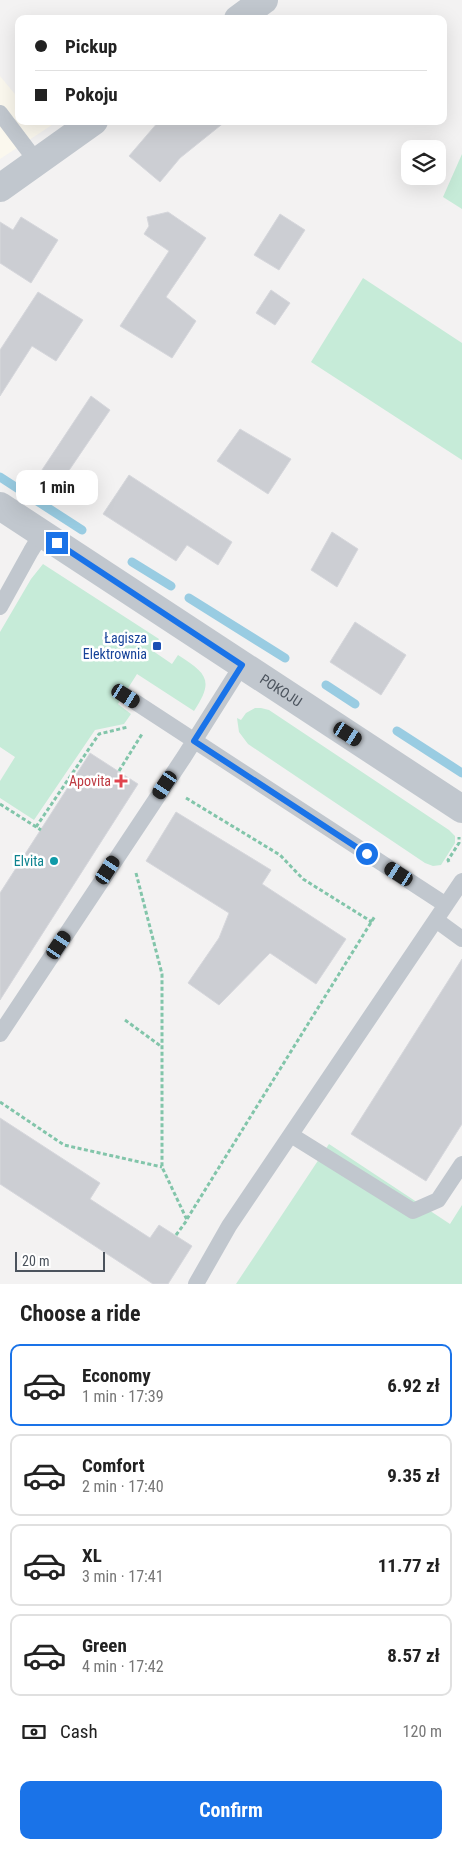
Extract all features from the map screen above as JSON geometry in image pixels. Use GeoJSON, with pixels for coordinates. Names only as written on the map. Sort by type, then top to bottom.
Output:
{"type":"FeatureCollection","features":[{"type":"Feature","properties":{"kind":"street"},"geometry":{"type":"LineString","coordinates":[[243,15],[264,0]]}},
{"type":"Feature","properties":{"kind":"street"},"geometry":{"type":"LineString","coordinates":[[0,188],[88,125]]}},
{"type":"Feature","properties":{"kind":"street","name":"POKOJU"},"geometry":{"type":"LineString","coordinates":[[0,506],[462,809]]}},
{"type":"Feature","properties":{"kind":"lane"},"geometry":{"type":"LineString","coordinates":[[0,113],[37,162]]}},
{"type":"Feature","properties":{"kind":"lane"},"geometry":{"type":"LineString","coordinates":[[0,607],[30,550],[42,533]]}},
{"type":"Feature","properties":{"kind":"lane"},"geometry":{"type":"LineString","coordinates":[[0,1034],[194,741],[242,665]]}},
{"type":"Feature","properties":{"kind":"lane"},"geometry":{"type":"LineString","coordinates":[[126,696],[446,905]]}},
{"type":"Feature","properties":{"kind":"lane"},"geometry":{"type":"LineString","coordinates":[[196,1284],[229,1226],[462,881]]}},
{"type":"Feature","properties":{"kind":"lane"},"geometry":{"type":"LineString","coordinates":[[436,920],[462,939]]}},
{"type":"Feature","properties":{"kind":"lane"},"geometry":{"type":"LineString","coordinates":[[291,1135],[413,1211],[438,1200],[462,1164]]}},
{"type":"Feature","properties":{"kind":"path"},"geometry":{"type":"LineString","coordinates":[[36,827],[99,734],[136,725]]}},
{"type":"Feature","properties":{"kind":"path"},"geometry":{"type":"LineString","coordinates":[[119,771],[145,730]]}},
{"type":"Feature","properties":{"kind":"path"},"geometry":{"type":"LineString","coordinates":[[165,785],[280,855],[303,879],[372,922]]}},
{"type":"Feature","properties":{"kind":"path"},"geometry":{"type":"LineString","coordinates":[[0,804],[41,830]]}},
{"type":"Feature","properties":{"kind":"path"},"geometry":{"type":"LineString","coordinates":[[128,840],[162,974],[162,1167],[187,1220]]}},
{"type":"Feature","properties":{"kind":"path"},"geometry":{"type":"LineString","coordinates":[[176,1235],[375,916]]}},
{"type":"Feature","properties":{"kind":"path"},"geometry":{"type":"LineString","coordinates":[[125,1020],[162,1048]]}},
{"type":"Feature","properties":{"kind":"path"},"geometry":{"type":"LineString","coordinates":[[0,1102],[64,1146],[162,1167]]}},
{"type":"Feature","properties":{"kind":"shaded area"},"geometry":{"type":"Polygon","coordinates":[[[0,76],[15,94],[15,125],[52,125],[0,159],[0,76]]]}},
{"type":"Feature","properties":{"kind":"green space"},"geometry":{"type":"Polygon","coordinates":[[[462,154],[462,209],[443,197],[462,154]]]}},
{"type":"Feature","properties":{"kind":"green space"},"geometry":{"type":"Polygon","coordinates":[[[363,278],[462,343],[462,460],[311,362],[363,278]]]}},
{"type":"Feature","properties":{"kind":"green space"},"geometry":{"type":"Polygon","coordinates":[[[43,564],[159,639],[153,651],[172,664],[178,655],[201,672],[206,684],[194,711],[137,674],[118,704],[131,714],[124,724],[95,730],[34,820],[0,798],[0,781],[15,757],[0,747],[0,632],[31,579],[43,564]]]}},
{"type":"Feature","properties":{"kind":"green space"},"geometry":{"type":"Polygon","coordinates":[[[255,708],[269,710],[449,830],[455,836],[455,843],[441,865],[433,866],[425,863],[248,744],[239,732],[237,718],[241,720],[246,713],[255,708]]]}},
{"type":"Feature","properties":{"kind":"green space"},"geometry":{"type":"Polygon","coordinates":[[[329,1144],[450,1224],[462,1205],[462,1284],[236,1284],[329,1144]]]}},
{"type":"Feature","properties":{"kind":"building"},"geometry":{"type":"Polygon","coordinates":[[[156,125],[221,125],[180,158],[160,182],[129,156],[156,125]]]}},
{"type":"Feature","properties":{"kind":"building"},"geometry":{"type":"Polygon","coordinates":[[[168,212],[206,238],[166,297],[196,321],[172,358],[120,326],[169,251],[144,234],[149,226],[147,217],[168,212]]]}},
{"type":"Feature","properties":{"kind":"building"},"geometry":{"type":"Polygon","coordinates":[[[280,214],[305,230],[279,270],[254,255],[280,214]]]}},
{"type":"Feature","properties":{"kind":"building"},"geometry":{"type":"Polygon","coordinates":[[[21,217],[58,240],[31,283],[0,263],[0,222],[13,230],[21,217]]]}},
{"type":"Feature","properties":{"kind":"building"},"geometry":{"type":"Polygon","coordinates":[[[271,290],[290,303],[275,325],[256,313],[271,290]]]}},
{"type":"Feature","properties":{"kind":"building"},"geometry":{"type":"Polygon","coordinates":[[[38,292],[83,320],[56,361],[32,346],[0,396],[0,350],[38,292]]]}},
{"type":"Feature","properties":{"kind":"building"},"geometry":{"type":"Polygon","coordinates":[[[91,396],[110,410],[53,494],[34,482],[91,396]]]}},
{"type":"Feature","properties":{"kind":"building"},"geometry":{"type":"Polygon","coordinates":[[[240,429],[291,459],[268,494],[217,461],[240,429]]]}},
{"type":"Feature","properties":{"kind":"building"},"geometry":{"type":"Polygon","coordinates":[[[129,475],[232,542],[218,565],[187,545],[176,561],[103,514],[129,475]]]}},
{"type":"Feature","properties":{"kind":"building"},"geometry":{"type":"Polygon","coordinates":[[[332,532],[358,549],[337,587],[311,570],[332,532]]]}},
{"type":"Feature","properties":{"kind":"building"},"geometry":{"type":"Polygon","coordinates":[[[355,622],[406,655],[381,695],[330,662],[355,622]]]}},
{"type":"Feature","properties":{"kind":"building","name":"Elvita"},"geometry":{"type":"Polygon","coordinates":[[[90,753],[138,784],[0,1000],[0,893],[90,753]]]}},
{"type":"Feature","properties":{"kind":"building"},"geometry":{"type":"Polygon","coordinates":[[[176,812],[271,870],[262,884],[346,939],[316,984],[270,953],[219,1005],[188,983],[219,938],[229,913],[146,861],[176,812]]]}},
{"type":"Feature","properties":{"kind":"building"},"geometry":{"type":"Polygon","coordinates":[[[462,959],[462,1124],[426,1181],[351,1134],[462,959]]]}},
{"type":"Feature","properties":{"kind":"building"},"geometry":{"type":"Polygon","coordinates":[[[0,1118],[100,1183],[90,1199],[150,1238],[159,1225],[192,1246],[168,1284],[153,1284],[0,1184],[0,1118]]]}},
{"type":"Feature","properties":{"kind":"waterway"},"geometry":{"type":"LineString","coordinates":[[0,477],[82,530]]}},
{"type":"Feature","properties":{"kind":"waterway"},"geometry":{"type":"LineString","coordinates":[[132,562],[171,586]]}},
{"type":"Feature","properties":{"kind":"waterway"},"geometry":{"type":"LineString","coordinates":[[189,598],[285,658]]}},
{"type":"Feature","properties":{"kind":"waterway"},"geometry":{"type":"LineString","coordinates":[[326,685],[355,704]]}},
{"type":"Feature","properties":{"kind":"waterway"},"geometry":{"type":"LineString","coordinates":[[397,731],[462,773]]}},
{"type":"Feature","properties":{"kind":"place","name":"Łagisza Elektrownia"},"geometry":{"type":"Point","coordinates":[157,646]}},
{"type":"Feature","properties":{"kind":"place","name":"Apovita"},"geometry":{"type":"Point","coordinates":[121,781]}},
{"type":"Feature","properties":{"kind":"place","name":"Elvita"},"geometry":{"type":"Point","coordinates":[54,861]}},
{"type":"Feature","properties":{"kind":"route"},"geometry":{"type":"LineString","coordinates":[[57,543],[242,665],[194,741],[367,854]]}}]}
